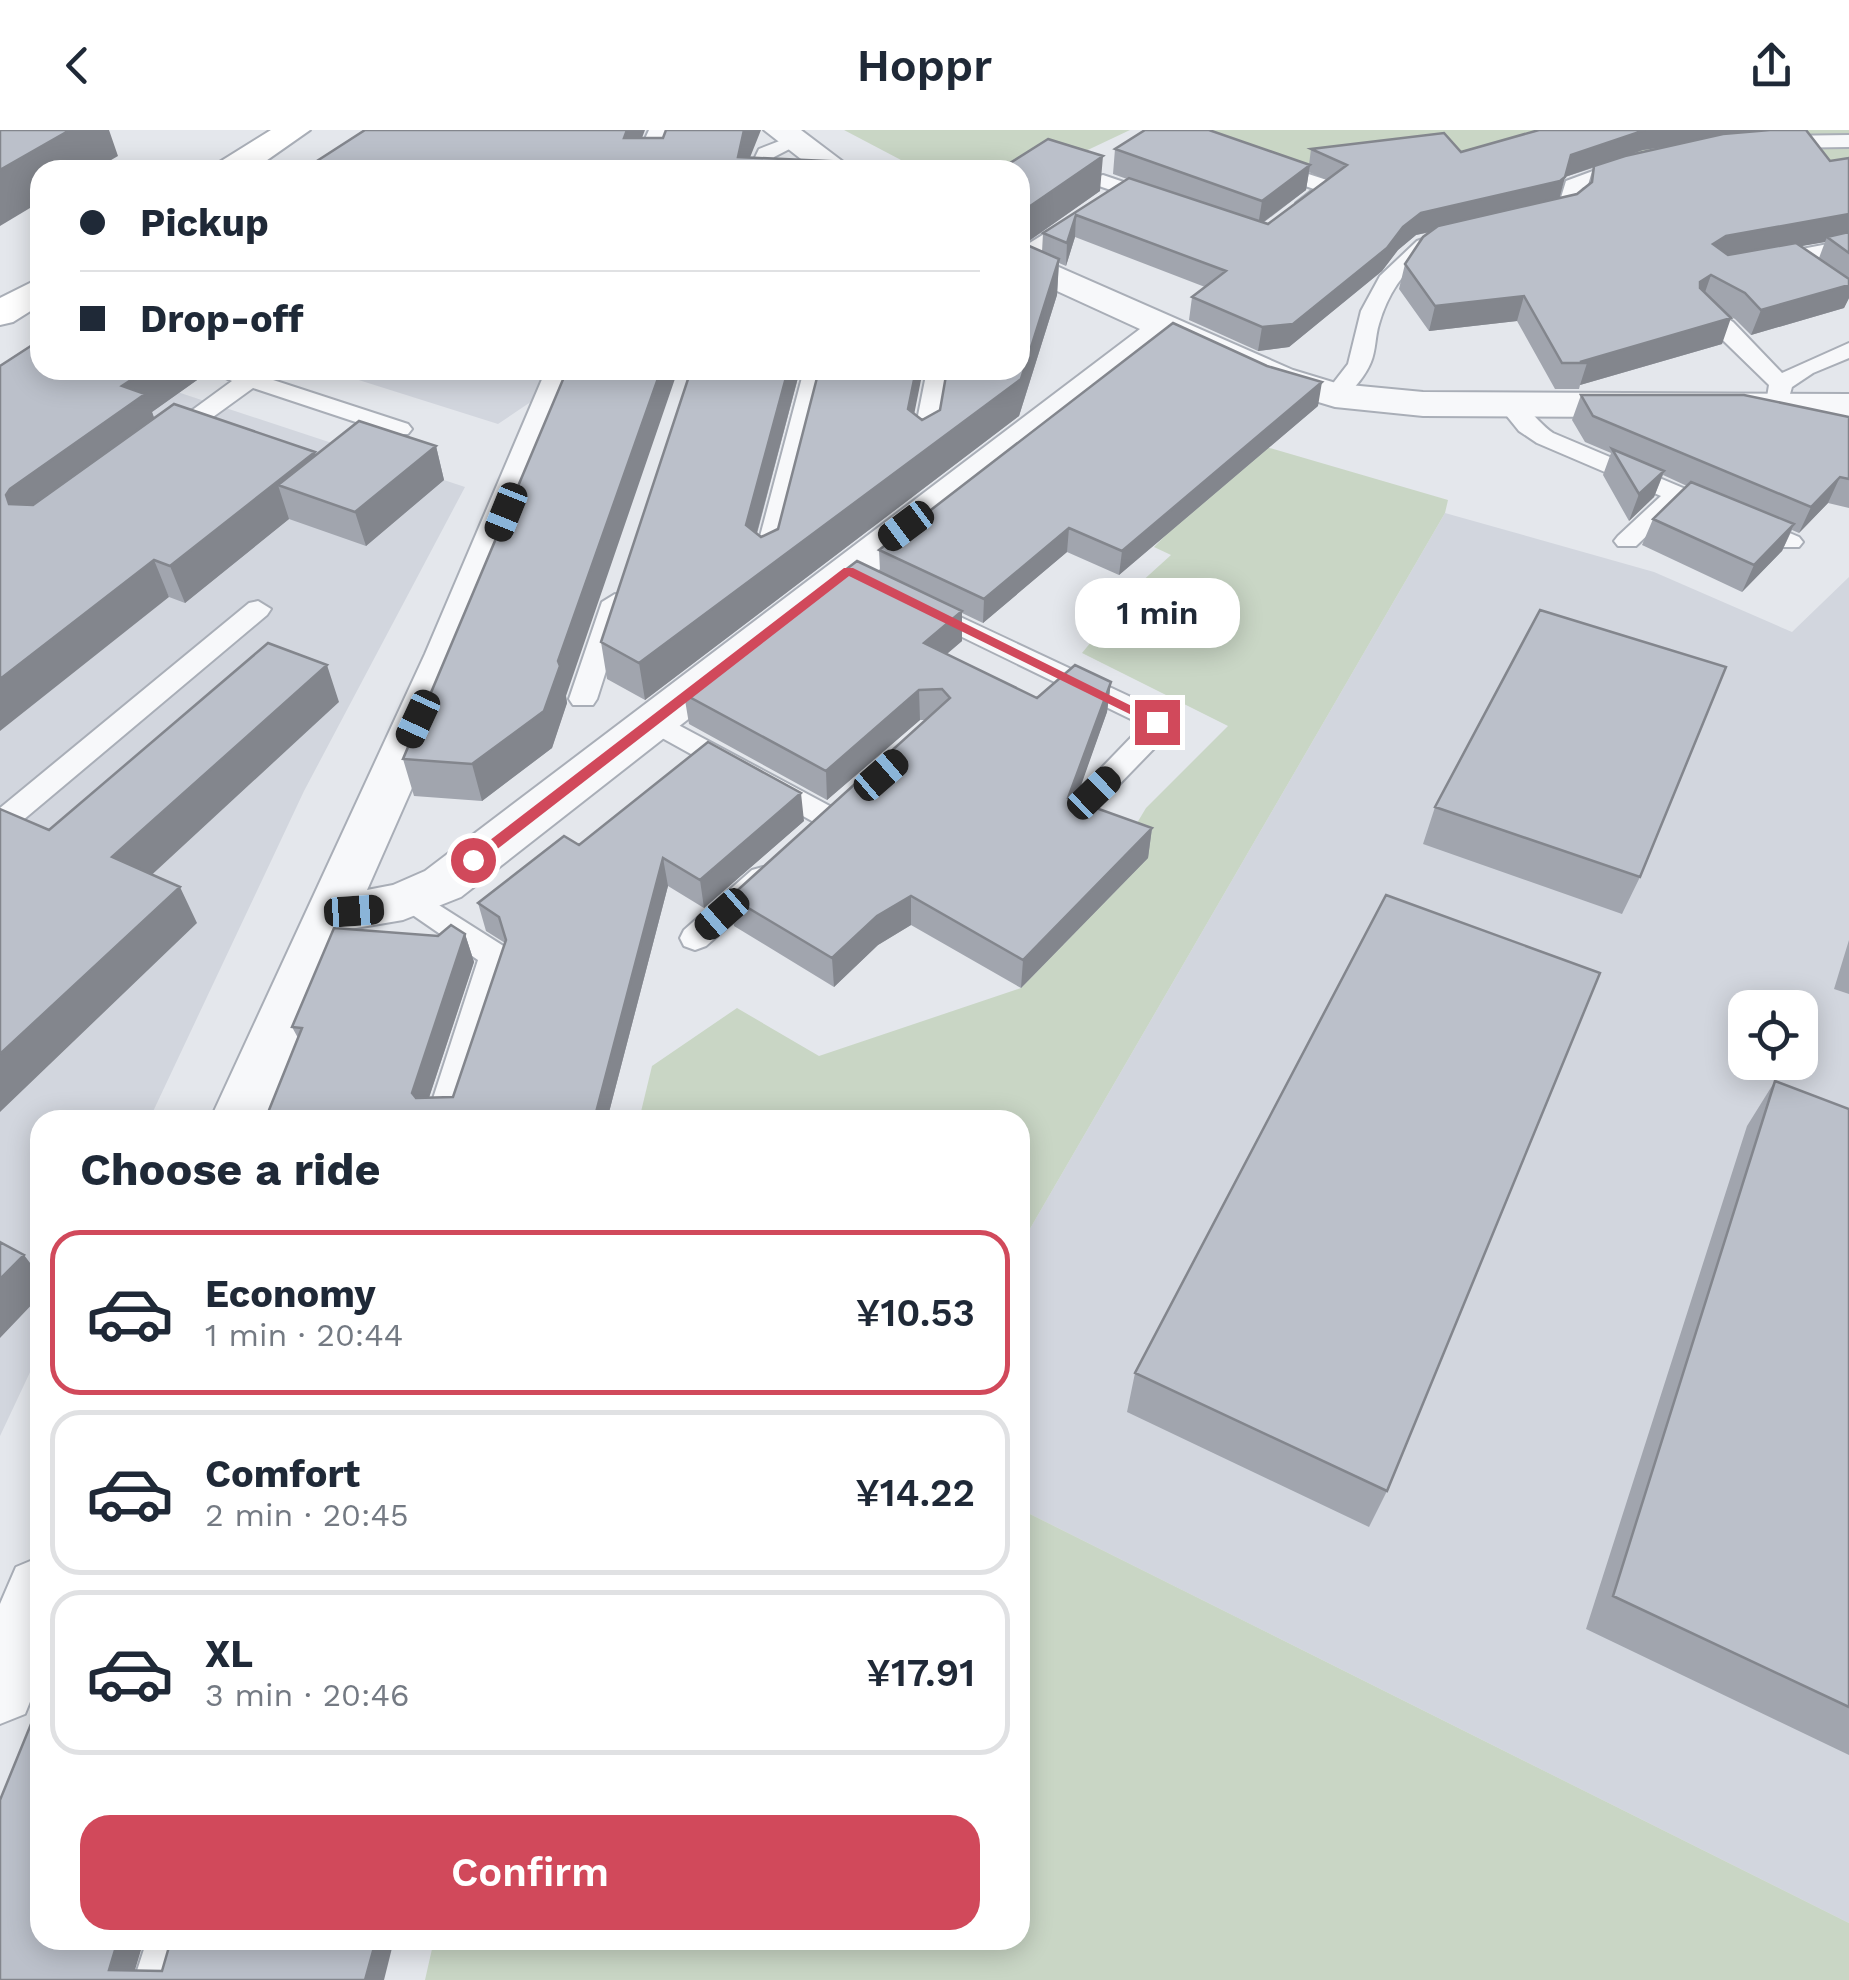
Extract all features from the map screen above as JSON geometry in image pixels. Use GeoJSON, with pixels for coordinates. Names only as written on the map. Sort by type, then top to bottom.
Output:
{"type":"FeatureCollection","features":[{"type":"Feature","properties":{"kind":"street"},"geometry":{"type":"LineString","coordinates":[[246,160],[294,130]]}},
{"type":"Feature","properties":{"kind":"street"},"geometry":{"type":"LineString","coordinates":[[652,160],[665,130]]}},
{"type":"Feature","properties":{"kind":"street"},"geometry":{"type":"LineString","coordinates":[[787,135],[822,160]]}},
{"type":"Feature","properties":{"kind":"street"},"geometry":{"type":"LineString","coordinates":[[1030,265],[1280,378],[1335,395],[1423,404],[1510,405],[1780,395],[1849,406]]}},
{"type":"Feature","properties":{"kind":"street"},"geometry":{"type":"LineString","coordinates":[[331,910],[377,909],[412,899],[443,884],[654,722],[878,585],[1166,326]]}},
{"type":"Feature","properties":{"kind":"street"},"geometry":{"type":"LineString","coordinates":[[242,1110],[448,654],[561,380]]}},
{"type":"Feature","properties":{"kind":"street"},"geometry":{"type":"LineString","coordinates":[[0,1689],[30,1615]]}},
{"type":"Feature","properties":{"kind":"lane"},"geometry":{"type":"LineString","coordinates":[[763,160],[787,135]]}},
{"type":"Feature","properties":{"kind":"lane"},"geometry":{"type":"LineString","coordinates":[[1750,145],[1783,140],[1849,140]]}},
{"type":"Feature","properties":{"kind":"lane"},"geometry":{"type":"LineString","coordinates":[[1514,224],[1568,208],[1574,184],[1632,162],[1656,158]]}},
{"type":"Feature","properties":{"kind":"lane"},"geometry":{"type":"LineString","coordinates":[[1246,159],[1330,188],[1289,218]]}},
{"type":"Feature","properties":{"kind":"lane"},"geometry":{"type":"LineString","coordinates":[[1103,180],[1176,207]]}},
{"type":"Feature","properties":{"kind":"lane"},"geometry":{"type":"LineString","coordinates":[[1030,253],[1124,188]]}},
{"type":"Feature","properties":{"kind":"lane"},"geometry":{"type":"LineString","coordinates":[[1335,395],[1361,360],[1373,310],[1408,256],[1434,238],[1477,231]]}},
{"type":"Feature","properties":{"kind":"lane"},"geometry":{"type":"LineString","coordinates":[[1754,264],[1849,246]]}},
{"type":"Feature","properties":{"kind":"lane"},"geometry":{"type":"LineString","coordinates":[[1791,257],[1820,279]]}},
{"type":"Feature","properties":{"kind":"lane"},"geometry":{"type":"LineString","coordinates":[[1704,311],[1726,325],[1780,395],[1806,368],[1849,350]]}},
{"type":"Feature","properties":{"kind":"lane"},"geometry":{"type":"LineString","coordinates":[[144,457],[249,380]]}},
{"type":"Feature","properties":{"kind":"lane"},"geometry":{"type":"LineString","coordinates":[[270,380],[400,428]]}},
{"type":"Feature","properties":{"kind":"lane"},"geometry":{"type":"LineString","coordinates":[[766,563],[812,380]]}},
{"type":"Feature","properties":{"kind":"lane"},"geometry":{"type":"LineString","coordinates":[[924,446],[936,380]]}},
{"type":"Feature","properties":{"kind":"lane"},"geometry":{"type":"LineString","coordinates":[[1510,405],[1545,438],[1790,542]]}},
{"type":"Feature","properties":{"kind":"lane"},"geometry":{"type":"LineString","coordinates":[[1627,540],[1676,494]]}},
{"type":"Feature","properties":{"kind":"lane"},"geometry":{"type":"LineString","coordinates":[[583,699],[625,571]]}},
{"type":"Feature","properties":{"kind":"lane"},"geometry":{"type":"LineString","coordinates":[[878,585],[1157,722],[1156,732],[1094,793]]}},
{"type":"Feature","properties":{"kind":"lane"},"geometry":{"type":"LineString","coordinates":[[0,824],[258,609]]}},
{"type":"Feature","properties":{"kind":"lane"},"geometry":{"type":"LineString","coordinates":[[654,722],[830,819]]}},
{"type":"Feature","properties":{"kind":"lane"},"geometry":{"type":"LineString","coordinates":[[694,938],[860,794]]}},
{"type":"Feature","properties":{"kind":"lane"},"geometry":{"type":"LineString","coordinates":[[412,899],[494,956],[446,1110]]}},
{"type":"Feature","properties":{"kind":"lane"},"geometry":{"type":"LineString","coordinates":[[157,1980],[167,1950]]}},
{"type":"Feature","properties":{"kind":"shaded area"},"geometry":{"type":"Polygon","coordinates":[[[30,376],[30,380],[141,380],[465,487],[304,791],[154,1110],[30,1110],[30,1372],[0,1436],[0,393],[30,376]]]}},
{"type":"Feature","properties":{"kind":"shaded area"},"geometry":{"type":"Polygon","coordinates":[[[359,380],[546,380],[538,397],[498,424],[359,380]]]}},
{"type":"Feature","properties":{"kind":"shaded area"},"geometry":{"type":"Polygon","coordinates":[[[1445,513],[1654,572],[1792,632],[1849,577],[1849,1923],[1030,1514],[1030,1229],[1445,513]]]}},
{"type":"Feature","properties":{"kind":"green space"},"geometry":{"type":"Polygon","coordinates":[[[844,130],[1130,130],[1030,177],[1030,160],[901,160],[844,130]]]}},
{"type":"Feature","properties":{"kind":"green space"},"geometry":{"type":"Polygon","coordinates":[[[1145,130],[1849,130],[1849,175],[1639,155],[1602,133],[1488,165],[1352,166],[1301,164],[1145,130]]]}},
{"type":"Feature","properties":{"kind":"green space"},"geometry":{"type":"Polygon","coordinates":[[[1256,444],[1448,500],[1445,513],[1030,1229],[1030,1110],[641,1110],[652,1066],[737,1008],[819,1056],[1021,988],[1129,877],[1131,833],[1146,808],[1228,726],[1082,653],[1139,584],[1171,555],[1154,547],[1256,444]]]}},
{"type":"Feature","properties":{"kind":"green space"},"geometry":{"type":"Polygon","coordinates":[[[1030,1514],[1849,1923],[1849,1980],[425,1980],[432,1950],[1030,1950],[1030,1514]]]}},
{"type":"Feature","properties":{"kind":"building"},"geometry":{"type":"Polygon","coordinates":[[[0,130],[70,130],[0,170],[0,130]]]}},
{"type":"Feature","properties":{"kind":"building"},"geometry":{"type":"Polygon","coordinates":[[[365,130],[627,130],[624,138],[663,138],[666,130],[744,130],[738,157],[804,160],[318,160],[365,130]]]}},
{"type":"Feature","properties":{"kind":"building"},"geometry":{"type":"Polygon","coordinates":[[[1145,130],[1209,130],[1310,165],[1262,201],[1115,149],[1145,130]]]}},
{"type":"Feature","properties":{"kind":"building"},"geometry":{"type":"Polygon","coordinates":[[[1539,130],[1645,130],[1571,155],[1565,177],[1560,181],[1421,213],[1403,227],[1387,248],[1293,324],[1262,327],[1192,297],[1226,271],[1076,215],[1067,243],[1043,233],[1129,178],[1268,224],[1347,165],[1311,149],[1444,133],[1461,152],[1539,130]]]}},
{"type":"Feature","properties":{"kind":"building"},"geometry":{"type":"Polygon","coordinates":[[[1806,130],[1830,161],[1849,158],[1849,214],[1726,236],[1713,244],[1728,255],[1796,243],[1849,279],[1849,285],[1761,310],[1745,293],[1711,275],[1700,282],[1700,288],[1731,318],[1580,362],[1587,363],[1562,363],[1524,296],[1435,306],[1405,264],[1423,237],[1438,226],[1577,194],[1592,182],[1594,166],[1723,134],[1806,130]]]}},
{"type":"Feature","properties":{"kind":"building"},"geometry":{"type":"Polygon","coordinates":[[[1048,139],[1103,156],[1030,206],[1030,160],[1015,160],[1048,139]]]}},
{"type":"Feature","properties":{"kind":"building"},"geometry":{"type":"Polygon","coordinates":[[[1849,232],[1849,253],[1827,237],[1849,232]]]}},
{"type":"Feature","properties":{"kind":"building"},"geometry":{"type":"Polygon","coordinates":[[[1030,246],[1059,259],[1030,351],[1030,246]]]}},
{"type":"Feature","properties":{"kind":"building"},"geometry":{"type":"Polygon","coordinates":[[[1173,323],[1267,366],[1322,382],[1122,551],[1069,528],[984,599],[879,550],[1173,323]]]}},
{"type":"Feature","properties":{"kind":"building"},"geometry":{"type":"Polygon","coordinates":[[[30,346],[30,380],[131,380],[122,386],[145,394],[10,489],[6,495],[9,504],[33,505],[174,404],[315,452],[170,566],[154,560],[0,679],[0,366],[30,346]]]}},
{"type":"Feature","properties":{"kind":"building"},"geometry":{"type":"Polygon","coordinates":[[[563,380],[657,380],[544,711],[472,764],[403,759],[563,380]]]}},
{"type":"Feature","properties":{"kind":"building"},"geometry":{"type":"Polygon","coordinates":[[[688,380],[785,380],[746,525],[761,537],[778,529],[816,380],[914,380],[908,409],[922,420],[940,410],[945,380],[1020,380],[639,663],[601,642],[688,380]]]}},
{"type":"Feature","properties":{"kind":"building"},"geometry":{"type":"Polygon","coordinates":[[[1581,395],[1744,395],[1849,417],[1849,479],[1840,477],[1811,507],[1593,416],[1581,395]]]}},
{"type":"Feature","properties":{"kind":"building"},"geometry":{"type":"Polygon","coordinates":[[[359,421],[436,446],[355,512],[278,485],[359,421]]]}},
{"type":"Feature","properties":{"kind":"building"},"geometry":{"type":"Polygon","coordinates":[[[1612,449],[1664,471],[1639,494],[1612,449]]]}},
{"type":"Feature","properties":{"kind":"building"},"geometry":{"type":"Polygon","coordinates":[[[1691,482],[1794,524],[1754,565],[1653,519],[1691,482]]]}},
{"type":"Feature","properties":{"kind":"building"},"geometry":{"type":"Polygon","coordinates":[[[857,561],[962,611],[924,643],[1037,698],[1075,665],[1111,682],[1068,798],[1152,828],[1023,960],[911,896],[877,916],[832,958],[730,897],[950,698],[942,689],[919,690],[826,771],[684,694],[857,561]]]}},
{"type":"Feature","properties":{"kind":"building"},"geometry":{"type":"Polygon","coordinates":[[[1540,610],[1726,667],[1640,877],[1435,807],[1540,610]]]}},
{"type":"Feature","properties":{"kind":"building"},"geometry":{"type":"Polygon","coordinates":[[[268,643],[327,665],[112,857],[180,887],[0,1054],[0,809],[49,830],[268,643]]]}},
{"type":"Feature","properties":{"kind":"building"},"geometry":{"type":"Polygon","coordinates":[[[708,742],[801,793],[700,880],[663,858],[597,1110],[269,1110],[302,1028],[292,1027],[334,928],[438,936],[451,925],[465,934],[412,1093],[416,1098],[453,1097],[506,940],[499,917],[478,903],[564,836],[579,845],[708,742]]]}},
{"type":"Feature","properties":{"kind":"building"},"geometry":{"type":"Polygon","coordinates":[[[1386,895],[1600,973],[1387,1491],[1135,1373],[1386,895]]]}},
{"type":"Feature","properties":{"kind":"building"},"geometry":{"type":"Polygon","coordinates":[[[1775,1081],[1849,1109],[1849,1707],[1613,1596],[1775,1081]]]}},
{"type":"Feature","properties":{"kind":"building"},"geometry":{"type":"Polygon","coordinates":[[[0,1242],[24,1255],[0,1279],[0,1242]]]}},
{"type":"Feature","properties":{"kind":"building"},"geometry":{"type":"Polygon","coordinates":[[[30,1726],[30,1950],[115,1950],[109,1970],[162,1971],[168,1950],[373,1950],[365,1980],[0,1980],[0,1800],[30,1726]]]}},
{"type":"Feature","properties":{"kind":"route"},"geometry":{"type":"LineString","coordinates":[[473,860],[848,571],[1157,722]]}}]}
